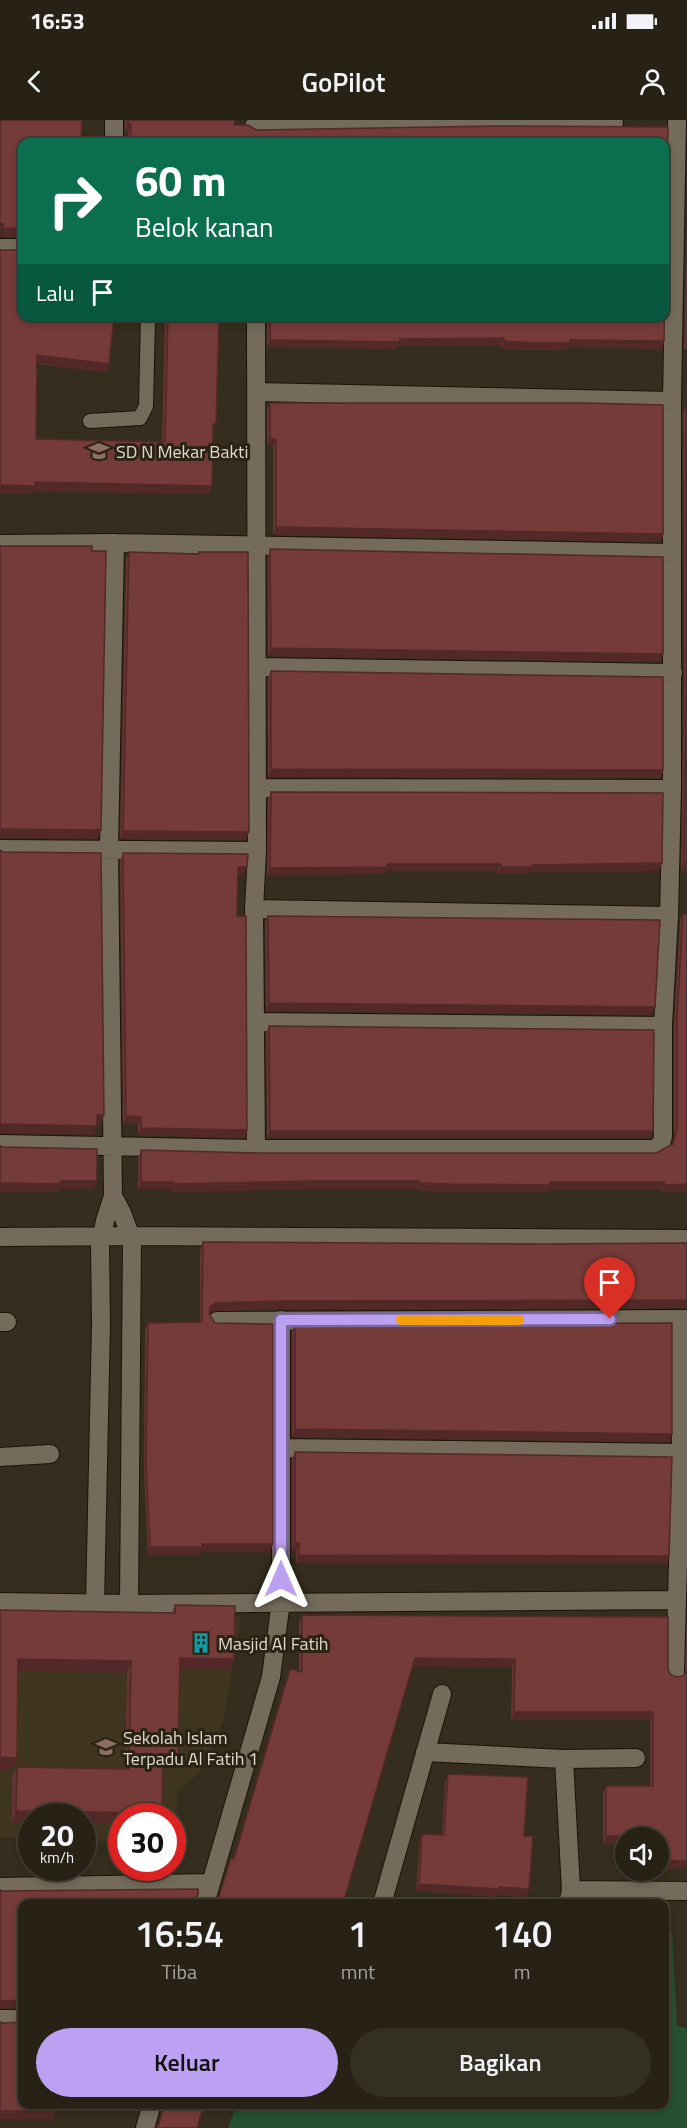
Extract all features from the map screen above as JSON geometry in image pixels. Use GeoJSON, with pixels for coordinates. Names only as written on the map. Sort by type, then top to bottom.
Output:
{"type":"FeatureCollection","features":[{"type":"Feature","properties":{"kind":"street"},"geometry":{"type":"LineString","coordinates":[[114,120],[114,138]]}},
{"type":"Feature","properties":{"kind":"street"},"geometry":{"type":"LineString","coordinates":[[0,1144],[256,1149],[653,1149],[661,1145],[674,673],[670,249],[677,120]]}},
{"type":"Feature","properties":{"kind":"street"},"geometry":{"type":"LineString","coordinates":[[254,130],[372,123],[566,121],[614,123]]}},
{"type":"Feature","properties":{"kind":"street"},"geometry":{"type":"LineString","coordinates":[[0,248],[18,248]]}},
{"type":"Feature","properties":{"kind":"street"},"geometry":{"type":"LineString","coordinates":[[256,321],[258,667],[257,851],[254,909],[256,1149]]}},
{"type":"Feature","properties":{"kind":"street"},"geometry":{"type":"LineString","coordinates":[[257,392],[672,401]]}},
{"type":"Feature","properties":{"kind":"street"},"geometry":{"type":"LineString","coordinates":[[0,544],[115,543],[672,552]]}},
{"type":"Feature","properties":{"kind":"street"},"geometry":{"type":"LineString","coordinates":[[95,1604],[101,1236],[113,1196],[109,850],[115,543]]}},
{"type":"Feature","properties":{"kind":"street"},"geometry":{"type":"LineString","coordinates":[[258,667],[674,673]]}},
{"type":"Feature","properties":{"kind":"street"},"geometry":{"type":"LineString","coordinates":[[256,788],[672,789]]}},
{"type":"Feature","properties":{"kind":"street"},"geometry":{"type":"LineString","coordinates":[[0,849],[257,851]]}},
{"type":"Feature","properties":{"kind":"street"},"geometry":{"type":"LineString","coordinates":[[254,909],[669,916]]}},
{"type":"Feature","properties":{"kind":"street"},"geometry":{"type":"LineString","coordinates":[[256,1022],[663,1026]]}},
{"type":"Feature","properties":{"kind":"street"},"geometry":{"type":"LineString","coordinates":[[113,1196],[132,1236],[129,1604]]}},
{"type":"Feature","properties":{"kind":"street"},"geometry":{"type":"LineString","coordinates":[[0,1237],[687,1239]]}},
{"type":"Feature","properties":{"kind":"street"},"geometry":{"type":"LineString","coordinates":[[217,1321],[684,1319],[675,1673]]}},
{"type":"Feature","properties":{"kind":"street"},"geometry":{"type":"LineString","coordinates":[[206,1899],[271,1677],[281,1601],[281,1320]]}},
{"type":"Feature","properties":{"kind":"street"},"geometry":{"type":"LineString","coordinates":[[101,1324],[131,1323]]}},
{"type":"Feature","properties":{"kind":"street"},"geometry":{"type":"LineString","coordinates":[[281,1448],[681,1453]]}},
{"type":"Feature","properties":{"kind":"street"},"geometry":{"type":"LineString","coordinates":[[0,1457],[50,1454]]}},
{"type":"Feature","properties":{"kind":"street"},"geometry":{"type":"LineString","coordinates":[[0,1602],[129,1604],[281,1601],[676,1600]]}},
{"type":"Feature","properties":{"kind":"street"},"geometry":{"type":"LineString","coordinates":[[383,1899],[442,1694]]}},
{"type":"Feature","properties":{"kind":"street"},"geometry":{"type":"LineString","coordinates":[[425,1752],[564,1759],[636,1758]]}},
{"type":"Feature","properties":{"kind":"street"},"geometry":{"type":"LineString","coordinates":[[564,1759],[569,1897],[687,1890]]}},
{"type":"Feature","properties":{"kind":"street"},"geometry":{"type":"LineString","coordinates":[[0,1887],[211,1883]]}},
{"type":"Feature","properties":{"kind":"street"},"geometry":{"type":"LineString","coordinates":[[0,2019],[18,2019]]}},
{"type":"Feature","properties":{"kind":"street"},"geometry":{"type":"LineString","coordinates":[[145,2128],[151,2109]]}},
{"type":"Feature","properties":{"kind":"lane"},"geometry":{"type":"LineString","coordinates":[[90,421],[140,418],[146,406],[148,321]]}},
{"type":"Feature","properties":{"kind":"shaded area","name":"Sekolah Islam Terpadu Al Fatih 1"},"geometry":{"type":"Polygon","coordinates":[[[0,1613],[241,1616],[224,1720],[198,1774],[177,1791],[177,1803],[108,1803],[108,1842],[96,1841],[96,1803],[18,1803],[18,1838],[0,1837],[0,1613]]]}},
{"type":"Feature","properties":{"kind":"green space"},"geometry":{"type":"Polygon","coordinates":[[[669,1932],[672,1932],[677,2026],[687,2028],[687,2128],[228,2128],[235,2109],[669,2109],[669,1932]]]}},
{"type":"Feature","properties":{"kind":"building"},"geometry":{"type":"Polygon","coordinates":[[[0,120],[82,120],[81,138],[18,138],[18,229],[3,228],[4,224],[0,224],[0,120]]]}},
{"type":"Feature","properties":{"kind":"building"},"geometry":{"type":"Polygon","coordinates":[[[128,120],[235,120],[234,125],[248,125],[256,130],[497,126],[668,127],[668,138],[130,138],[131,124],[128,124],[128,120]]]}},
{"type":"Feature","properties":{"kind":"building"},"geometry":{"type":"Polygon","coordinates":[[[0,250],[18,250],[18,321],[113,321],[109,364],[37,355],[36,439],[165,442],[168,321],[219,321],[212,486],[35,482],[35,486],[0,485],[0,250]]]}},
{"type":"Feature","properties":{"kind":"building"},"geometry":{"type":"Polygon","coordinates":[[[270,321],[664,321],[664,341],[570,340],[570,343],[537,343],[504,341],[504,338],[400,339],[400,342],[270,340],[270,321]]]}},
{"type":"Feature","properties":{"kind":"building"},"geometry":{"type":"Polygon","coordinates":[[[270,403],[663,405],[663,534],[276,527],[276,439],[270,439],[270,403]]]}},
{"type":"Feature","properties":{"kind":"building"},"geometry":{"type":"Polygon","coordinates":[[[686,405],[687,405],[687,665],[686,405]]]}},
{"type":"Feature","properties":{"kind":"building"},"geometry":{"type":"Polygon","coordinates":[[[0,546],[92,546],[92,551],[106,551],[101,830],[0,830],[0,546]]]}},
{"type":"Feature","properties":{"kind":"building"},"geometry":{"type":"Polygon","coordinates":[[[270,549],[663,557],[663,654],[271,648],[270,549]]]}},
{"type":"Feature","properties":{"kind":"building"},"geometry":{"type":"Polygon","coordinates":[[[129,552],[199,554],[199,552],[248,552],[249,832],[123,831],[129,552]]]}},
{"type":"Feature","properties":{"kind":"building"},"geometry":{"type":"Polygon","coordinates":[[[687,665],[687,863],[684,863],[687,665]]]}},
{"type":"Feature","properties":{"kind":"building"},"geometry":{"type":"Polygon","coordinates":[[[271,671],[663,677],[663,770],[271,769],[271,671]]]}},
{"type":"Feature","properties":{"kind":"building"},"geometry":{"type":"Polygon","coordinates":[[[271,792],[663,793],[662,863],[532,865],[532,867],[501,867],[501,864],[387,864],[387,867],[270,868],[271,792]]]}},
{"type":"Feature","properties":{"kind":"building"},"geometry":{"type":"Polygon","coordinates":[[[0,850],[3,852],[101,853],[104,1115],[97,1115],[97,1126],[3,1124],[0,1126],[0,850]]]}},
{"type":"Feature","properties":{"kind":"building"},"geometry":{"type":"Polygon","coordinates":[[[123,853],[248,854],[247,867],[238,867],[237,916],[246,916],[247,1130],[141,1128],[141,1117],[126,1116],[123,853]]]}},
{"type":"Feature","properties":{"kind":"building"},"geometry":{"type":"Polygon","coordinates":[[[683,914],[687,914],[687,1184],[550,1182],[550,1185],[450,1184],[419,1183],[419,1181],[174,1184],[174,1182],[141,1182],[141,1150],[259,1153],[656,1153],[673,1144],[677,1128],[677,1019],[683,914]]]}},
{"type":"Feature","properties":{"kind":"building"},"geometry":{"type":"Polygon","coordinates":[[[268,916],[660,920],[655,1007],[269,1003],[268,916]]]}},
{"type":"Feature","properties":{"kind":"building"},"geometry":{"type":"Polygon","coordinates":[[[269,1026],[654,1030],[653,1131],[270,1131],[269,1026]]]}},
{"type":"Feature","properties":{"kind":"building"},"geometry":{"type":"Polygon","coordinates":[[[0,1146],[97,1149],[97,1181],[61,1181],[61,1184],[0,1183],[0,1146]]]}},
{"type":"Feature","properties":{"kind":"building"},"geometry":{"type":"Polygon","coordinates":[[[203,1242],[687,1243],[687,1300],[215,1303],[210,1307],[209,1314],[215,1323],[273,1324],[273,1544],[150,1547],[146,1464],[148,1323],[202,1322],[203,1242]]]}},
{"type":"Feature","properties":{"kind":"building"},"geometry":{"type":"Polygon","coordinates":[[[672,1323],[672,1434],[295,1429],[295,1324],[672,1323]]]}},
{"type":"Feature","properties":{"kind":"building"},"geometry":{"type":"Polygon","coordinates":[[[295,1452],[672,1457],[669,1556],[299,1555],[299,1543],[295,1543],[295,1452]]]}},
{"type":"Feature","properties":{"kind":"building"},"geometry":{"type":"Polygon","coordinates":[[[175,1605],[235,1606],[234,1659],[180,1658],[178,1755],[163,1754],[162,1803],[108,1803],[108,1812],[96,1812],[96,1803],[18,1803],[18,1811],[16,1811],[17,1767],[129,1769],[131,1661],[18,1659],[17,1758],[0,1757],[0,1610],[175,1613],[175,1605]]]}},
{"type":"Feature","properties":{"kind":"building"},"geometry":{"type":"Polygon","coordinates":[[[302,1615],[668,1617],[668,1670],[671,1675],[677,1677],[683,1676],[687,1671],[687,1861],[669,1861],[669,1827],[615,1827],[615,1836],[606,1836],[606,1786],[653,1786],[653,1712],[514,1712],[515,1659],[415,1658],[344,1899],[218,1899],[231,1858],[234,1859],[290,1669],[302,1672],[302,1615]]]}},
{"type":"Feature","properties":{"kind":"building"},"geometry":{"type":"Polygon","coordinates":[[[448,1774],[528,1777],[524,1836],[533,1836],[529,1889],[419,1884],[422,1834],[444,1835],[448,1774]]]}},
{"type":"Feature","properties":{"kind":"building"},"geometry":{"type":"Polygon","coordinates":[[[198,1889],[197,1899],[18,1899],[18,2000],[0,2001],[0,1890],[198,1889]]]}},
{"type":"Feature","properties":{"kind":"building"},"geometry":{"type":"Polygon","coordinates":[[[0,2022],[18,2022],[18,2109],[56,2109],[56,2111],[0,2111],[0,2022]]]}},
{"type":"Feature","properties":{"kind":"building"},"geometry":{"type":"Polygon","coordinates":[[[163,2109],[203,2109],[197,2128],[155,2128],[159,2124],[163,2109]]]}},
{"type":"Feature","properties":{"kind":"slow traffic"},"geometry":{"type":"LineString","coordinates":[[401,1320],[519,1320]]}},
{"type":"Feature","properties":{"kind":"place","name":"SD N Mekar Bakti"},"geometry":{"type":"Point","coordinates":[99,451]}},
{"type":"Feature","properties":{"kind":"place","name":"Masjid Al Fatih"},"geometry":{"type":"Point","coordinates":[201,1643]}},
{"type":"Feature","properties":{"kind":"place","name":"Sekolah Islam Terpadu Al Fatih 1"},"geometry":{"type":"Point","coordinates":[106,1747]}},
{"type":"Feature","properties":{"kind":"route"},"geometry":{"type":"LineString","coordinates":[[281,1579],[281,1320],[610,1319]]}}]}
